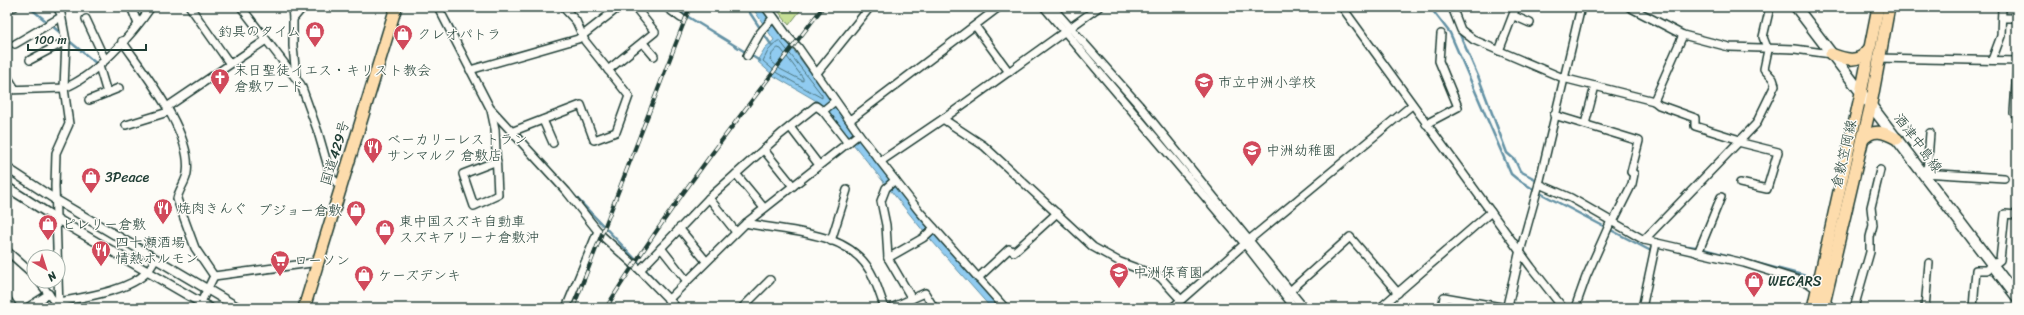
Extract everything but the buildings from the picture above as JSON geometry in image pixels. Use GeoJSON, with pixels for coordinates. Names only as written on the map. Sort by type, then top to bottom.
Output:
{"type":"FeatureCollection","features":[{"type":"Feature","properties":{"kind":"main road","name":"国道429号"},"geometry":{"type":"LineString","coordinates":[[304,308],[319,262],[340,186],[396,7]]}},
{"type":"Feature","properties":{"kind":"main road","name":"酒津中島線"},"geometry":{"type":"LineString","coordinates":[[1796,7],[1897,139],[1925,173],[2017,297]]}},
{"type":"Feature","properties":{"kind":"main road","name":"倉敷笠岡線"},"geometry":{"type":"LineString","coordinates":[[1814,308],[1861,92],[1866,55],[1878,7]]}},
{"type":"Feature","properties":{"kind":"main road","name":"倉敷笠岡線"},"geometry":{"type":"LineString","coordinates":[[1826,306],[1871,104],[1878,58],[1889,7]]}},
{"type":"Feature","properties":{"kind":"main road"},"geometry":{"type":"LineString","coordinates":[[1831,54],[1850,60],[1866,55]]}},
{"type":"Feature","properties":{"kind":"main road"},"geometry":{"type":"LineString","coordinates":[[1863,139],[1869,133],[1876,131],[1897,139]]}},
{"type":"Feature","properties":{"kind":"street"},"geometry":{"type":"LineString","coordinates":[[57,7],[61,17],[65,38],[64,88],[69,124],[56,152],[59,306]]}},
{"type":"Feature","properties":{"kind":"street"},"geometry":{"type":"LineString","coordinates":[[131,7],[138,24]]}},
{"type":"Feature","properties":{"kind":"street"},"geometry":{"type":"LineString","coordinates":[[7,90],[64,88],[73,84],[98,66],[124,44],[151,7]]}},
{"type":"Feature","properties":{"kind":"street"},"geometry":{"type":"LineString","coordinates":[[190,7],[230,64]]}},
{"type":"Feature","properties":{"kind":"street"},"geometry":{"type":"LineString","coordinates":[[241,7],[300,85],[318,132],[331,177],[340,186]]}},
{"type":"Feature","properties":{"kind":"street"},"geometry":{"type":"LineString","coordinates":[[292,7],[296,80]]}},
{"type":"Feature","properties":{"kind":"street"},"geometry":{"type":"LineString","coordinates":[[293,19],[303,7]]}},
{"type":"Feature","properties":{"kind":"street"},"geometry":{"type":"LineString","coordinates":[[438,7],[473,69],[490,108],[496,129],[497,161],[498,195],[474,206],[463,174],[497,161]]}},
{"type":"Feature","properties":{"kind":"street"},"geometry":{"type":"LineString","coordinates":[[514,131],[582,105],[594,140],[616,132],[629,96],[583,37],[576,21],[564,7]]}},
{"type":"Feature","properties":{"kind":"street"},"geometry":{"type":"LineString","coordinates":[[473,69],[583,37],[619,7]]}},
{"type":"Feature","properties":{"kind":"street"},"geometry":{"type":"LineString","coordinates":[[608,70],[655,32],[635,7]]}},
{"type":"Feature","properties":{"kind":"street"},"geometry":{"type":"LineString","coordinates":[[666,7],[681,18]]}},
{"type":"Feature","properties":{"kind":"street"},"geometry":{"type":"LineString","coordinates":[[766,7],[772,19],[798,47],[834,102],[850,120],[858,135],[881,161],[894,181],[933,229],[1005,308]]}},
{"type":"Feature","properties":{"kind":"street"},"geometry":{"type":"LineString","coordinates":[[816,74],[870,7]]}},
{"type":"Feature","properties":{"kind":"street"},"geometry":{"type":"LineString","coordinates":[[850,120],[894,85],[1000,7]]}},
{"type":"Feature","properties":{"kind":"street"},"geometry":{"type":"LineString","coordinates":[[1044,7],[1068,29]]}},
{"type":"Feature","properties":{"kind":"street"},"geometry":{"type":"LineString","coordinates":[[881,161],[943,119],[1099,7]]}},
{"type":"Feature","properties":{"kind":"street"},"geometry":{"type":"LineString","coordinates":[[1342,7],[1412,105],[1563,308]]}},
{"type":"Feature","properties":{"kind":"street"},"geometry":{"type":"LineString","coordinates":[[1348,15],[1349,7]]}},
{"type":"Feature","properties":{"kind":"street"},"geometry":{"type":"LineString","coordinates":[[1452,7],[1461,30],[1474,40],[1563,78],[1654,101],[1659,105],[1694,118],[1695,126],[1778,152],[1767,189],[1740,183]]}},
{"type":"Feature","properties":{"kind":"street"},"geometry":{"type":"LineString","coordinates":[[1499,51],[1514,16],[1516,7]]}},
{"type":"Feature","properties":{"kind":"street"},"geometry":{"type":"LineString","coordinates":[[1442,308],[1444,298],[1507,308],[1520,252],[1539,184],[1554,115],[1581,7]]}},
{"type":"Feature","properties":{"kind":"street"},"geometry":{"type":"LineString","coordinates":[[1629,7],[1683,35],[1729,47],[1768,50],[1795,49],[1831,54]]}},
{"type":"Feature","properties":{"kind":"street"},"geometry":{"type":"LineString","coordinates":[[1644,240],[1756,124],[1775,85],[1773,79],[1764,69],[1768,50],[1763,37],[1770,7]]}},
{"type":"Feature","properties":{"kind":"street"},"geometry":{"type":"LineString","coordinates":[[1992,60],[2001,36],[2002,7]]}},
{"type":"Feature","properties":{"kind":"street"},"geometry":{"type":"LineString","coordinates":[[1053,8],[1068,29],[1304,308]]}},
{"type":"Feature","properties":{"kind":"street"},"geometry":{"type":"LineString","coordinates":[[1514,16],[1530,23]]}},
{"type":"Feature","properties":{"kind":"street"},"geometry":{"type":"LineString","coordinates":[[15,44],[61,17]]}},
{"type":"Feature","properties":{"kind":"street"},"geometry":{"type":"LineString","coordinates":[[2002,18],[2017,18]]}},
{"type":"Feature","properties":{"kind":"street"},"geometry":{"type":"LineString","coordinates":[[748,54],[760,33],[772,19]]}},
{"type":"Feature","properties":{"kind":"street"},"geometry":{"type":"LineString","coordinates":[[86,20],[105,60]]}},
{"type":"Feature","properties":{"kind":"street"},"geometry":{"type":"LineString","coordinates":[[976,26],[1009,72]]}},
{"type":"Feature","properties":{"kind":"street"},"geometry":{"type":"LineString","coordinates":[[1426,124],[1458,107],[1439,61],[1441,34]]}},
{"type":"Feature","properties":{"kind":"street"},"geometry":{"type":"LineString","coordinates":[[1654,101],[1683,35]]}},
{"type":"Feature","properties":{"kind":"street"},"geometry":{"type":"LineString","coordinates":[[30,60],[65,38]]}},
{"type":"Feature","properties":{"kind":"street"},"geometry":{"type":"LineString","coordinates":[[126,125],[168,109],[266,40]]}},
{"type":"Feature","properties":{"kind":"street"},"geometry":{"type":"LineString","coordinates":[[643,43],[654,56]]}},
{"type":"Feature","properties":{"kind":"street"},"geometry":{"type":"LineString","coordinates":[[124,44],[168,109],[181,135],[188,163],[187,175],[178,192],[178,199],[195,248],[214,276]]}},
{"type":"Feature","properties":{"kind":"street"},"geometry":{"type":"LineString","coordinates":[[1866,55],[1878,58],[2017,61]]}},
{"type":"Feature","properties":{"kind":"street"},"geometry":{"type":"LineString","coordinates":[[98,66],[107,93]]}},
{"type":"Feature","properties":{"kind":"street"},"geometry":{"type":"LineString","coordinates":[[2017,69],[2014,113],[2017,113]]}},
{"type":"Feature","properties":{"kind":"street"},"geometry":{"type":"LineString","coordinates":[[7,76],[15,89]]}},
{"type":"Feature","properties":{"kind":"street"},"geometry":{"type":"LineString","coordinates":[[1585,124],[1595,86]]}},
{"type":"Feature","properties":{"kind":"street"},"geometry":{"type":"LineString","coordinates":[[89,100],[119,88]]}},
{"type":"Feature","properties":{"kind":"street"},"geometry":{"type":"LineString","coordinates":[[824,110],[834,102]]}},
{"type":"Feature","properties":{"kind":"street"},"geometry":{"type":"LineString","coordinates":[[1172,308],[1247,242],[1412,105]]}},
{"type":"Feature","properties":{"kind":"street"},"geometry":{"type":"LineString","coordinates":[[642,267],[709,198],[816,106],[824,110],[849,142]]}},
{"type":"Feature","properties":{"kind":"street"},"geometry":{"type":"LineString","coordinates":[[490,108],[514,131],[568,192],[598,231],[642,267],[677,308]]}},
{"type":"Feature","properties":{"kind":"street"},"geometry":{"type":"LineString","coordinates":[[1554,115],[1639,141],[1631,172],[1634,174],[1632,184],[1611,224],[1575,308]]}},
{"type":"Feature","properties":{"kind":"street"},"geometry":{"type":"LineString","coordinates":[[943,119],[984,146],[1093,247],[1120,262],[1160,277],[1181,300]]}},
{"type":"Feature","properties":{"kind":"street"},"geometry":{"type":"LineString","coordinates":[[543,120],[553,143]]}},
{"type":"Feature","properties":{"kind":"street"},"geometry":{"type":"LineString","coordinates":[[790,127],[819,166]]}},
{"type":"Feature","properties":{"kind":"street"},"geometry":{"type":"LineString","coordinates":[[1930,133],[1925,173],[2004,178]]}},
{"type":"Feature","properties":{"kind":"street"},"geometry":{"type":"LineString","coordinates":[[670,298],[746,223],[858,135]]}},
{"type":"Feature","properties":{"kind":"street"},"geometry":{"type":"LineString","coordinates":[[764,150],[793,186]]}},
{"type":"Feature","properties":{"kind":"street"},"geometry":{"type":"LineString","coordinates":[[7,168],[56,200],[239,308]]}},
{"type":"Feature","properties":{"kind":"street"},"geometry":{"type":"LineString","coordinates":[[1854,308],[1870,252],[1870,237],[1873,225],[1870,206],[1880,170]]}},
{"type":"Feature","properties":{"kind":"street"},"geometry":{"type":"LineString","coordinates":[[736,174],[764,208]]}},
{"type":"Feature","properties":{"kind":"street"},"geometry":{"type":"LineString","coordinates":[[894,181],[886,188],[881,201],[886,225],[888,258],[912,299]]}},
{"type":"Feature","properties":{"kind":"street"},"geometry":{"type":"LineString","coordinates":[[1539,184],[1571,198],[1611,224],[1644,240],[1744,263],[1808,283],[1818,290],[1826,306]]}},
{"type":"Feature","properties":{"kind":"street"},"geometry":{"type":"LineString","coordinates":[[7,186],[57,219],[148,271],[199,305],[210,308]]}},
{"type":"Feature","properties":{"kind":"street"},"geometry":{"type":"LineString","coordinates":[[831,241],[847,190]]}},
{"type":"Feature","properties":{"kind":"street"},"geometry":{"type":"LineString","coordinates":[[1698,253],[1721,197]]}},
{"type":"Feature","properties":{"kind":"street"},"geometry":{"type":"LineString","coordinates":[[709,198],[736,232]]}},
{"type":"Feature","properties":{"kind":"street"},"geometry":{"type":"LineString","coordinates":[[1380,308],[1491,212]]}},
{"type":"Feature","properties":{"kind":"street"},"geometry":{"type":"LineString","coordinates":[[978,278],[1009,250],[1014,252],[1057,213]]}},
{"type":"Feature","properties":{"kind":"street"},"geometry":{"type":"LineString","coordinates":[[1973,308],[1976,270],[1987,270],[2000,260],[2005,214],[2017,215]]}},
{"type":"Feature","properties":{"kind":"street"},"geometry":{"type":"LineString","coordinates":[[746,223],[802,233],[831,241],[852,251],[862,260],[876,283],[885,308]]}},
{"type":"Feature","properties":{"kind":"street"},"geometry":{"type":"LineString","coordinates":[[680,228],[706,261]]}},
{"type":"Feature","properties":{"kind":"street"},"geometry":{"type":"LineString","coordinates":[[888,258],[926,235],[933,229]]}},
{"type":"Feature","properties":{"kind":"street"},"geometry":{"type":"LineString","coordinates":[[566,308],[598,231]]}},
{"type":"Feature","properties":{"kind":"street"},"geometry":{"type":"LineString","coordinates":[[1290,291],[1350,237],[1398,293]]}},
{"type":"Feature","properties":{"kind":"street"},"geometry":{"type":"LineString","coordinates":[[1247,242],[1295,308]]}},
{"type":"Feature","properties":{"kind":"street"},"geometry":{"type":"LineString","coordinates":[[1642,308],[1656,243]]}},
{"type":"Feature","properties":{"kind":"street"},"geometry":{"type":"LineString","coordinates":[[660,248],[687,281]]}},
{"type":"Feature","properties":{"kind":"street"},"geometry":{"type":"LineString","coordinates":[[7,251],[26,268]]}},
{"type":"Feature","properties":{"kind":"street"},"geometry":{"type":"LineString","coordinates":[[7,261],[13,256]]}},
{"type":"Feature","properties":{"kind":"street"},"geometry":{"type":"LineString","coordinates":[[59,306],[109,291],[137,280],[148,271],[156,259]]}},
{"type":"Feature","properties":{"kind":"street"},"geometry":{"type":"LineString","coordinates":[[214,276],[319,262]]}},
{"type":"Feature","properties":{"kind":"street"},"geometry":{"type":"LineString","coordinates":[[1924,308],[1929,263]]}},
{"type":"Feature","properties":{"kind":"street"},"geometry":{"type":"LineString","coordinates":[[199,305],[214,276]]}},
{"type":"Feature","properties":{"kind":"street"},"geometry":{"type":"LineString","coordinates":[[742,308],[770,280]]}},
{"type":"Feature","properties":{"kind":"street"},"geometry":{"type":"LineString","coordinates":[[45,289],[59,306]]}},
{"type":"Feature","properties":{"kind":"street"},"geometry":{"type":"LineString","coordinates":[[891,308],[925,293],[934,308]]}},
{"type":"Feature","properties":{"kind":"street"},"geometry":{"type":"LineString","coordinates":[[27,308],[49,294]]}},
{"type":"Feature","properties":{"kind":"street"},"geometry":{"type":"LineString","coordinates":[[7,299],[13,308]]}},
{"type":"Feature","properties":{"kind":"green space"},"geometry":{"type":"Polygon","coordinates":[[[775,7],[803,7],[789,25],[775,7]]]}},
{"type":"Feature","properties":{"kind":"water"},"geometry":{"type":"Polygon","coordinates":[[[752,7],[761,7],[831,100],[1001,308],[991,308],[924,232],[820,103],[774,76],[757,61],[765,48],[774,40],[752,7]]]}},
{"type":"Feature","properties":{"kind":"waterway"},"geometry":{"type":"LineString","coordinates":[[29,7],[63,35]]}},
{"type":"Feature","properties":{"kind":"waterway"},"geometry":{"type":"LineString","coordinates":[[140,27],[155,7]]}},
{"type":"Feature","properties":{"kind":"waterway"},"geometry":{"type":"LineString","coordinates":[[672,7],[760,61]]}},
{"type":"Feature","properties":{"kind":"waterway"},"geometry":{"type":"LineString","coordinates":[[746,7],[772,46]]}},
{"type":"Feature","properties":{"kind":"waterway"},"geometry":{"type":"LineString","coordinates":[[1430,7],[1450,33],[1511,174],[1533,189]]}},
{"type":"Feature","properties":{"kind":"waterway"},"geometry":{"type":"LineString","coordinates":[[1448,7],[1478,76],[1507,153],[1515,160],[1520,171],[1537,180]]}},
{"type":"Feature","properties":{"kind":"waterway"},"geometry":{"type":"LineString","coordinates":[[449,20],[456,34]]}},
{"type":"Feature","properties":{"kind":"waterway"},"geometry":{"type":"LineString","coordinates":[[68,40],[97,64]]}},
{"type":"Feature","properties":{"kind":"waterway"},"geometry":{"type":"LineString","coordinates":[[572,193],[660,285]]}},
{"type":"Feature","properties":{"kind":"waterway"},"geometry":{"type":"LineString","coordinates":[[1540,193],[1651,251]]}},
{"type":"Feature","properties":{"kind":"waterway"},"geometry":{"type":"LineString","coordinates":[[1680,245],[1696,247]]}},
{"type":"Feature","properties":{"kind":"waterway"},"geometry":{"type":"LineString","coordinates":[[1703,249],[1810,277]]}},
{"type":"Feature","properties":{"kind":"railway"},"geometry":{"type":"LineString","coordinates":[[573,308],[690,7]]}},
{"type":"Feature","properties":{"kind":"railway"},"geometry":{"type":"LineString","coordinates":[[606,308],[683,193],[823,7]]}},
{"type":"Feature","properties":{"kind":"place","name":"釣具のタイム"},"geometry":{"type":"Point","coordinates":[315,48]}},
{"type":"Feature","properties":{"kind":"place","name":"クレオパトラ"},"geometry":{"type":"Point","coordinates":[403,51]}},
{"type":"Feature","properties":{"kind":"place","name":"末日聖徒イエス・キリスト教会 倉敷ワード"},"geometry":{"type":"Point","coordinates":[220,95]}},
{"type":"Feature","properties":{"kind":"place","name":"市立中洲小学校"},"geometry":{"type":"Point","coordinates":[1204,99]}},
{"type":"Feature","properties":{"kind":"place","name":"ベーカリーレストラン サンマルク 倉敷店"},"geometry":{"type":"Point","coordinates":[373,164]}},
{"type":"Feature","properties":{"kind":"place","name":"中洲幼稚園"},"geometry":{"type":"Point","coordinates":[1252,167]}},
{"type":"Feature","properties":{"kind":"place","name":"3Peace"},"geometry":{"type":"Point","coordinates":[91,194]}},
{"type":"Feature","properties":{"kind":"place","name":"焼肉きんぐ"},"geometry":{"type":"Point","coordinates":[163,225]}},
{"type":"Feature","properties":{"kind":"place","name":"プジョー倉敷"},"geometry":{"type":"Point","coordinates":[356,227]}},
{"type":"Feature","properties":{"kind":"place","name":"ピレリー倉敷"},"geometry":{"type":"Point","coordinates":[48,241]}},
{"type":"Feature","properties":{"kind":"place","name":"東中国スズキ自動車 スズキアリーナ倉敷沖"},"geometry":{"type":"Point","coordinates":[385,246]}},
{"type":"Feature","properties":{"kind":"place","name":"四十瀬酒場 情熱ホルモン"},"geometry":{"type":"Point","coordinates":[101,267]}},
{"type":"Feature","properties":{"kind":"place","name":"ローソン"},"geometry":{"type":"Point","coordinates":[280,277]}},
{"type":"Feature","properties":{"kind":"place","name":"中洲保育園"},"geometry":{"type":"Point","coordinates":[1119,289]}},
{"type":"Feature","properties":{"kind":"place","name":"ケーズデンキ"},"geometry":{"type":"Point","coordinates":[364,292]}},
{"type":"Feature","properties":{"kind":"place","name":"WECARS"},"geometry":{"type":"Point","coordinates":[1754,298]}}]}
